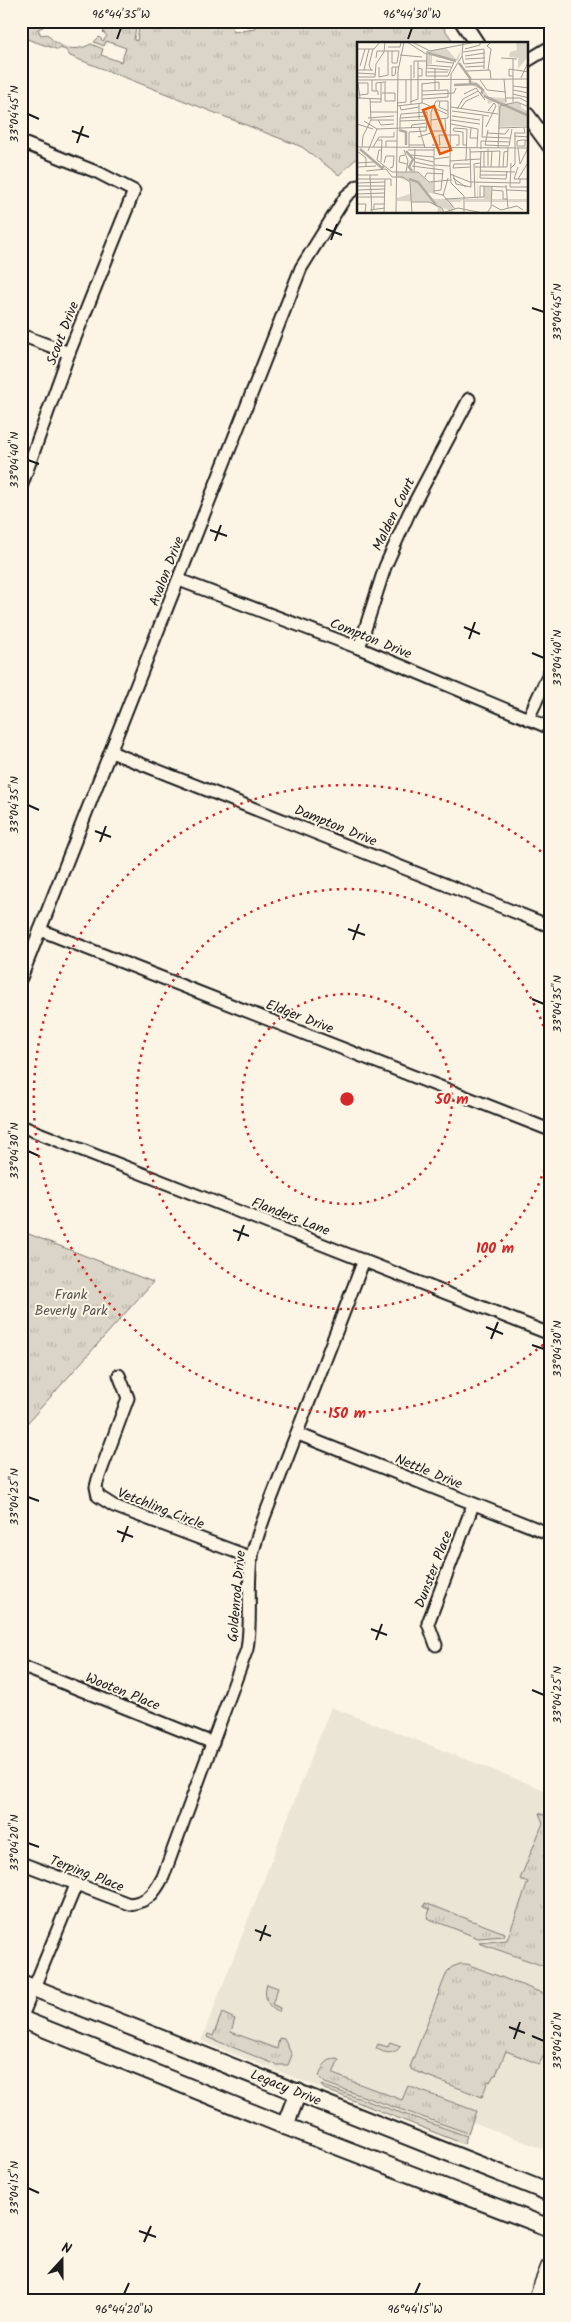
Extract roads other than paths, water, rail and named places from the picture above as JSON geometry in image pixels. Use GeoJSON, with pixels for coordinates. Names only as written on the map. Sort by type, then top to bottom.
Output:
{"type":"FeatureCollection","features":[{"type":"Feature","properties":{"kind":"main road","name":"Legacy Drive"},"geometry":{"type":"LineString","coordinates":[[28,1985],[550,2192]]}},
{"type":"Feature","properties":{"kind":"main road"},"geometry":{"type":"LineString","coordinates":[[21,2019],[285,2126],[550,2228]]}},
{"type":"Feature","properties":{"kind":"main road"},"geometry":{"type":"LineString","coordinates":[[285,2126],[298,2092]]}},
{"type":"Feature","properties":{"kind":"main road"},"geometry":{"type":"LineString","coordinates":[[537,2301],[550,2268]]}},
{"type":"Feature","properties":{"kind":"street"},"geometry":{"type":"LineString","coordinates":[[462,21],[476,42]]}},
{"type":"Feature","properties":{"kind":"street"},"geometry":{"type":"LineString","coordinates":[[528,60],[550,46]]}},
{"type":"Feature","properties":{"kind":"street"},"geometry":{"type":"LineString","coordinates":[[528,116],[550,146]]}},
{"type":"Feature","properties":{"kind":"street","name":"Scout Drive"},"geometry":{"type":"LineString","coordinates":[[21,142],[99,174],[134,191],[69,354],[21,487]]}},
{"type":"Feature","properties":{"kind":"street","name":"Avalon Drive"},"geometry":{"type":"LineString","coordinates":[[21,978],[302,268],[346,196],[357,187]]}},
{"type":"Feature","properties":{"kind":"street"},"geometry":{"type":"LineString","coordinates":[[21,335],[69,354]]}},
{"type":"Feature","properties":{"kind":"street","name":"Malden Court"},"geometry":{"type":"LineString","coordinates":[[359,648],[389,558],[409,513],[464,413],[469,399]]}},
{"type":"Feature","properties":{"kind":"street","name":"Compton Drive"},"geometry":{"type":"LineString","coordinates":[[178,580],[359,648],[550,728]]}},
{"type":"Feature","properties":{"kind":"street"},"geometry":{"type":"LineString","coordinates":[[528,719],[550,671]]}},
{"type":"Feature","properties":{"kind":"street","name":"Dampton Drive"},"geometry":{"type":"LineString","coordinates":[[111,752],[550,926]]}},
{"type":"Feature","properties":{"kind":"street","name":"Eldger Drive"},"geometry":{"type":"LineString","coordinates":[[40,930],[550,1130]]}},
{"type":"Feature","properties":{"kind":"street","name":"Flanders Lane"},"geometry":{"type":"LineString","coordinates":[[21,1126],[550,1334]]}},
{"type":"Feature","properties":{"kind":"street","name":"Goldenrod Drive"},"geometry":{"type":"LineString","coordinates":[[144,1903],[155,1892],[164,1877],[247,1650],[250,1630],[249,1601],[252,1558],[264,1515],[298,1434],[364,1260]]}},
{"type":"Feature","properties":{"kind":"street","name":"Vetchling Circle"},"geometry":{"type":"LineString","coordinates":[[119,1374],[128,1398],[98,1479],[96,1487],[98,1496],[114,1506],[252,1558]]}},
{"type":"Feature","properties":{"kind":"street","name":"Nettle Drive"},"geometry":{"type":"LineString","coordinates":[[298,1434],[550,1534]]}},
{"type":"Feature","properties":{"kind":"street","name":"Dunster Place"},"geometry":{"type":"LineString","coordinates":[[436,1645],[428,1623],[473,1505]]}},
{"type":"Feature","properties":{"kind":"street","name":"Wooten Place"},"geometry":{"type":"LineString","coordinates":[[21,1666],[213,1743]]}},
{"type":"Feature","properties":{"kind":"street","name":"Terping Place"},"geometry":{"type":"LineString","coordinates":[[21,1863],[129,1904],[144,1903]]}},
{"type":"Feature","properties":{"kind":"street"},"geometry":{"type":"LineString","coordinates":[[21,2019],[28,1985],[76,1884]]}},
{"type":"Feature","properties":{"kind":"park label","name":"Frank Beverly Park"},"geometry":{"type":"Point","coordinates":[71,1302]}}]}
